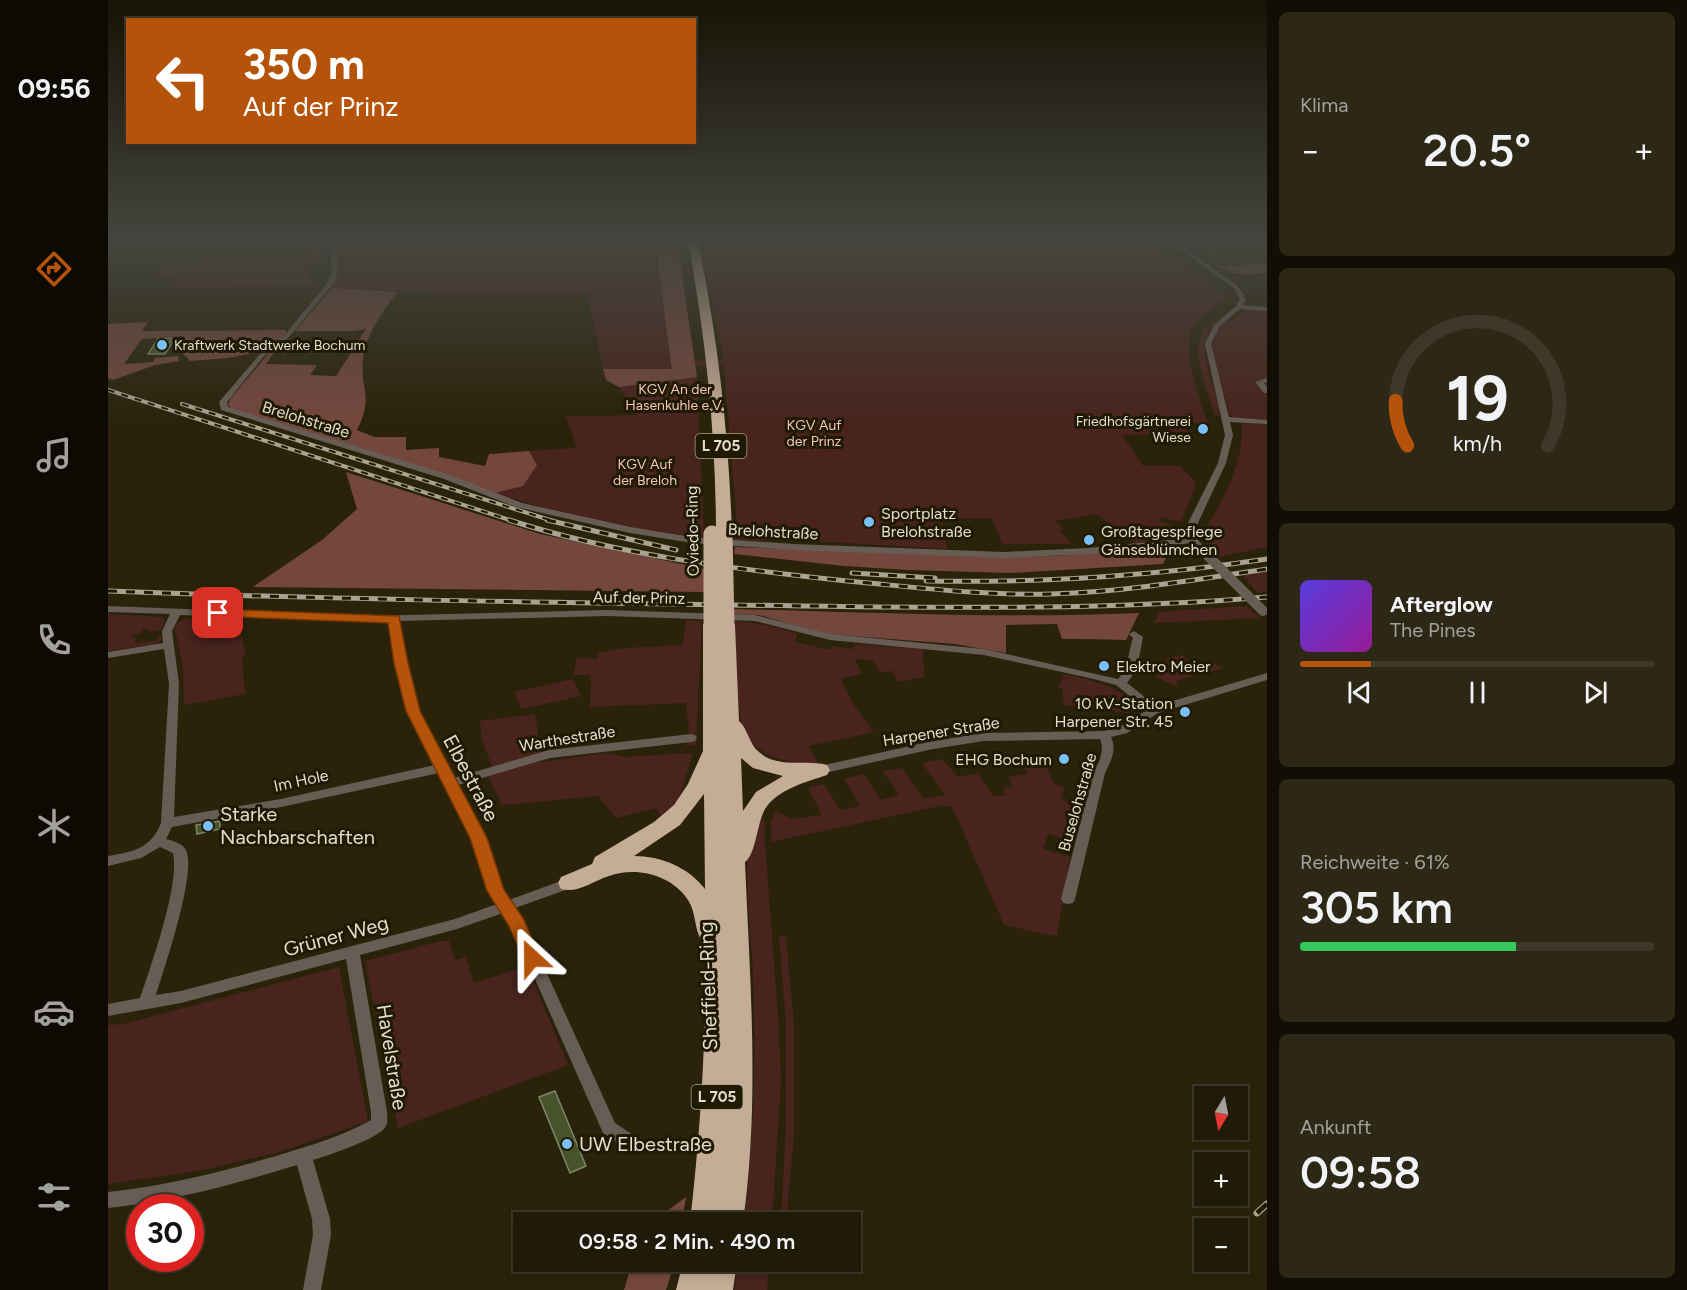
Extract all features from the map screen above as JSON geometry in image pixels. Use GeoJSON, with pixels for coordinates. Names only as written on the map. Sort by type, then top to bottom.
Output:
{"type":"FeatureCollection","features":[{"type":"Feature","properties":{"kind":"highway","name":"Oviedo-Ring"},"geometry":{"type":"LineString","coordinates":[[696,301],[706,384],[718,534]]}},
{"type":"Feature","properties":{"kind":"highway","name":"Oviedo-Ring"},"geometry":{"type":"LineString","coordinates":[[705,301],[717,389],[719,625],[711,745]]}},
{"type":"Feature","properties":{"kind":"highway","name":"Oviedo-Ring"},"geometry":{"type":"LineString","coordinates":[[711,745],[727,701],[719,625]]}},
{"type":"Feature","properties":{"kind":"highway","name":"L 705"},"geometry":{"type":"LineString","coordinates":[[727,701],[738,738],[751,758],[767,766],[785,770],[820,770]]}},
{"type":"Feature","properties":{"kind":"highway","name":"L 705"},"geometry":{"type":"LineString","coordinates":[[569,884],[674,819],[691,798],[711,745]]}},
{"type":"Feature","properties":{"kind":"highway","name":"Sheffield-Ring"},"geometry":{"type":"LineString","coordinates":[[711,745],[734,883],[739,1019],[739,1103],[737,1148],[729,1212]]}},
{"type":"Feature","properties":{"kind":"highway","name":"Sheffield-Ring"},"geometry":{"type":"LineString","coordinates":[[706,1212],[712,1174],[718,1071],[711,745]]}},
{"type":"Feature","properties":{"kind":"highway","name":"L 705"},"geometry":{"type":"LineString","coordinates":[[734,883],[748,821],[757,804],[778,785],[820,770]]}},
{"type":"Feature","properties":{"kind":"highway","name":"L 705"},"geometry":{"type":"LineString","coordinates":[[569,884],[605,868],[624,864],[648,866],[675,875],[690,885],[703,906],[717,970]]}},
{"type":"Feature","properties":{"kind":"highway"},"geometry":{"type":"LineString","coordinates":[[692,1290],[696,1272]]}},
{"type":"Feature","properties":{"kind":"highway"},"geometry":{"type":"LineString","coordinates":[[717,1290],[720,1272]]}},
{"type":"Feature","properties":{"kind":"street","name":"Brelohstraße"},"geometry":{"type":"LineString","coordinates":[[316,301],[286,337],[262,355],[224,402],[224,408],[447,477],[519,505],[630,530],[692,540],[762,546],[1004,555],[1088,551],[1194,540]]}},
{"type":"Feature","properties":{"kind":"street"},"geometry":{"type":"LineString","coordinates":[[1242,301],[1216,326],[1208,344],[1229,435],[1227,452],[1191,527],[1194,540],[1204,552],[1265,613]]}},
{"type":"Feature","properties":{"kind":"street"},"geometry":{"type":"LineString","coordinates":[[1239,306],[1267,309]]}},
{"type":"Feature","properties":{"kind":"street"},"geometry":{"type":"LineString","coordinates":[[1267,380],[1259,382],[1267,391]]}},
{"type":"Feature","properties":{"kind":"street"},"geometry":{"type":"LineString","coordinates":[[1227,419],[1267,422]]}},
{"type":"Feature","properties":{"kind":"street","name":"Auf der Prinz"},"geometry":{"type":"LineString","coordinates":[[108,609],[394,619],[607,613],[755,618],[830,637],[984,652],[1096,676],[1120,683],[1154,710]]}},
{"type":"Feature","properties":{"kind":"street"},"geometry":{"type":"LineString","coordinates":[[108,861],[141,853],[159,842],[167,823],[174,684],[168,626],[177,611]]}},
{"type":"Feature","properties":{"kind":"street","name":"Elbestraße"},"geometry":{"type":"LineString","coordinates":[[394,619],[410,702],[478,838],[496,891],[517,923],[609,1128],[627,1140]]}},
{"type":"Feature","properties":{"kind":"street"},"geometry":{"type":"LineString","coordinates":[[1120,683],[1128,678],[1132,667],[1138,637],[1134,634]]}},
{"type":"Feature","properties":{"kind":"street"},"geometry":{"type":"LineString","coordinates":[[108,655],[169,645]]}},
{"type":"Feature","properties":{"kind":"street"},"geometry":{"type":"LineString","coordinates":[[1154,710],[1267,676]]}},
{"type":"Feature","properties":{"kind":"street","name":"Buselohstraße"},"geometry":{"type":"LineString","coordinates":[[1068,899],[1099,773],[1108,756],[1109,742],[1104,735],[1123,730],[1154,710]]}},
{"type":"Feature","properties":{"kind":"street","name":"Harpener Straße"},"geometry":{"type":"LineString","coordinates":[[820,770],[933,745],[984,737],[1104,735]]}},
{"type":"Feature","properties":{"kind":"street","name":"Warthestraße"},"geometry":{"type":"LineString","coordinates":[[450,783],[549,754],[711,745]]}},
{"type":"Feature","properties":{"kind":"street","name":"Im Hole"},"geometry":{"type":"LineString","coordinates":[[167,823],[442,768]]}},
{"type":"Feature","properties":{"kind":"street"},"geometry":{"type":"LineString","coordinates":[[146,1003],[173,914],[182,857],[177,849],[159,842]]}},
{"type":"Feature","properties":{"kind":"street","name":"Grüner Weg"},"geometry":{"type":"LineString","coordinates":[[108,1010],[181,997],[457,924],[569,884]]}},
{"type":"Feature","properties":{"kind":"street","name":"Havelstraße"},"geometry":{"type":"LineString","coordinates":[[108,1200],[207,1183],[303,1155],[366,1132],[379,1124],[352,952]]}},
{"type":"Feature","properties":{"kind":"street"},"geometry":{"type":"LineString","coordinates":[[303,1155],[321,1220],[322,1234],[312,1290]]}},
{"type":"Feature","properties":{"kind":"green space"},"geometry":{"type":"Polygon","coordinates":[[[589,301],[678,301],[688,361],[724,360],[712,301],[1221,301],[1197,321],[1191,331],[1189,343],[1192,371],[1208,424],[1189,422],[1186,434],[1122,435],[1143,466],[1180,466],[1196,483],[1181,522],[1161,517],[1159,521],[1177,527],[1171,530],[1175,532],[1173,536],[1162,535],[1164,538],[1136,543],[1096,514],[1055,521],[1064,529],[1060,530],[1071,544],[1002,544],[992,518],[940,519],[947,549],[811,541],[735,540],[736,514],[724,366],[692,366],[692,377],[697,377],[704,537],[598,521],[495,493],[537,465],[529,451],[577,448],[566,416],[637,415],[619,387],[677,379],[603,369],[589,301]]]}},
{"type":"Feature","properties":{"kind":"green space"},"geometry":{"type":"Polygon","coordinates":[[[1247,309],[1267,311],[1267,420],[1236,418],[1230,415],[1212,351],[1213,338],[1225,321],[1229,323],[1247,309]]]}},
{"type":"Feature","properties":{"kind":"green space"},"geometry":{"type":"Polygon","coordinates":[[[1218,319],[1207,338],[1206,350],[1210,374],[1221,410],[1218,410],[1220,416],[1215,416],[1202,376],[1198,348],[1200,336],[1207,326],[1218,319]]]}},
{"type":"Feature","properties":{"kind":"green space"},"geometry":{"type":"Polygon","coordinates":[[[1241,422],[1267,424],[1267,547],[1219,557],[1207,545],[1202,532],[1225,495],[1237,464],[1242,435],[1241,422]]]}},
{"type":"Feature","properties":{"kind":"green space"},"geometry":{"type":"Polygon","coordinates":[[[1267,569],[1267,592],[1257,592],[1241,574],[1267,569]]]}},
{"type":"Feature","properties":{"kind":"green space"},"geometry":{"type":"Polygon","coordinates":[[[1247,606],[1260,618],[1154,623],[1159,612],[1247,606]]]}},
{"type":"Feature","properties":{"kind":"green space"},"geometry":{"type":"Polygon","coordinates":[[[108,614],[162,617],[165,619],[161,630],[149,632],[149,629],[143,629],[141,633],[130,638],[136,638],[135,643],[156,641],[161,635],[161,640],[156,644],[108,651],[108,614]]]}},
{"type":"Feature","properties":{"kind":"green space"},"geometry":{"type":"Polygon","coordinates":[[[184,619],[232,620],[236,626],[239,626],[246,654],[242,656],[245,694],[184,705],[183,668],[175,629],[176,624],[184,619]]]}},
{"type":"Feature","properties":{"kind":"green space"},"geometry":{"type":"Polygon","coordinates":[[[686,620],[702,621],[696,745],[686,746],[689,728],[686,703],[590,707],[591,675],[573,675],[577,658],[597,659],[599,653],[625,648],[683,645],[686,620]]]}},
{"type":"Feature","properties":{"kind":"green space"},"geometry":{"type":"Polygon","coordinates":[[[731,621],[756,623],[781,629],[797,634],[795,642],[826,649],[831,649],[831,646],[855,649],[855,644],[923,649],[924,677],[899,682],[892,671],[880,672],[872,660],[855,659],[862,674],[841,679],[853,704],[874,732],[808,746],[818,764],[801,765],[769,756],[752,744],[741,728],[731,621]]]}},
{"type":"Feature","properties":{"kind":"green space"},"geometry":{"type":"Polygon","coordinates":[[[1182,655],[1192,664],[1213,663],[1224,668],[1175,681],[1180,688],[1156,677],[1158,669],[1169,669],[1166,659],[1182,655]]]}},
{"type":"Feature","properties":{"kind":"green space"},"geometry":{"type":"Polygon","coordinates":[[[1064,674],[1108,686],[1120,692],[1129,698],[1132,705],[1128,713],[1064,705],[1062,689],[1058,687],[1064,674]]]}},
{"type":"Feature","properties":{"kind":"green space"},"geometry":{"type":"Polygon","coordinates":[[[573,679],[581,696],[521,709],[514,692],[573,679]]]}},
{"type":"Feature","properties":{"kind":"green space"},"geometry":{"type":"Polygon","coordinates":[[[535,714],[541,752],[492,767],[482,739],[480,721],[535,714]]]}},
{"type":"Feature","properties":{"kind":"green space"},"geometry":{"type":"Polygon","coordinates":[[[607,753],[624,757],[693,753],[679,799],[663,819],[656,808],[616,818],[598,796],[502,805],[487,775],[520,765],[607,753]]]}},
{"type":"Feature","properties":{"kind":"green space"},"geometry":{"type":"Polygon","coordinates":[[[1020,758],[1044,759],[1054,784],[1064,787],[1061,800],[1078,806],[1070,840],[1048,834],[1043,849],[1070,857],[1057,936],[1004,925],[952,806],[945,807],[944,805],[771,842],[771,823],[776,811],[792,819],[822,815],[808,788],[824,784],[840,810],[860,806],[844,779],[864,774],[881,800],[899,795],[883,771],[902,768],[924,799],[945,795],[922,763],[942,759],[958,777],[978,773],[994,797],[1006,795],[1003,789],[1012,786],[1008,777],[1027,774],[1020,758]]]}},
{"type":"Feature","properties":{"kind":"green space"},"geometry":{"type":"Polygon","coordinates":[[[753,819],[765,821],[781,1079],[773,1212],[745,1212],[752,1130],[754,1068],[753,975],[747,877],[749,838],[753,819]]]}},
{"type":"Feature","properties":{"kind":"green space"},"geometry":{"type":"Polygon","coordinates":[[[779,936],[786,937],[794,1025],[794,1136],[787,1212],[782,1212],[786,1124],[786,1022],[779,936]]]}},
{"type":"Feature","properties":{"kind":"green space"},"geometry":{"type":"Polygon","coordinates":[[[441,941],[449,941],[455,960],[466,957],[474,983],[527,966],[568,1065],[398,1128],[365,961],[441,941]]]}},
{"type":"Feature","properties":{"kind":"green space"},"geometry":{"type":"Polygon","coordinates":[[[339,967],[368,1121],[280,1152],[198,1171],[108,1184],[108,1025],[123,1024],[339,967]]]}},
{"type":"Feature","properties":{"kind":"green space"},"geometry":{"type":"Polygon","coordinates":[[[737,1272],[768,1272],[767,1290],[734,1290],[737,1272]]]}},
{"type":"Feature","properties":{"kind":"shaded area"},"geometry":{"type":"Polygon","coordinates":[[[321,301],[391,301],[376,323],[365,349],[362,368],[366,400],[357,430],[374,437],[406,437],[406,450],[439,448],[439,457],[485,466],[489,454],[529,451],[537,465],[523,486],[495,493],[232,409],[228,405],[230,399],[269,353],[274,352],[266,364],[317,365],[310,375],[336,376],[366,329],[295,331],[321,301]]]}},
{"type":"Feature","properties":{"kind":"shaded area"},"geometry":{"type":"Polygon","coordinates":[[[663,301],[686,301],[697,377],[619,387],[606,380],[603,369],[672,369],[663,301]]]}},
{"type":"Feature","properties":{"kind":"shaded area"},"geometry":{"type":"Polygon","coordinates":[[[148,322],[142,331],[286,330],[286,334],[276,342],[253,353],[228,358],[190,361],[177,347],[184,336],[142,339],[124,364],[153,362],[155,358],[178,356],[179,361],[155,365],[113,380],[108,378],[108,324],[148,322]]]}},
{"type":"Feature","properties":{"kind":"shaded area"},"geometry":{"type":"Polygon","coordinates":[[[346,472],[540,534],[705,569],[704,592],[253,587],[322,540],[357,509],[346,472]]]}},
{"type":"Feature","properties":{"kind":"shaded area"},"geometry":{"type":"Polygon","coordinates":[[[1163,546],[1170,550],[1163,564],[1010,573],[844,566],[734,554],[735,547],[990,557],[1057,556],[1163,546]]]}},
{"type":"Feature","properties":{"kind":"shaded area"},"geometry":{"type":"Polygon","coordinates":[[[731,609],[986,615],[1139,613],[1126,640],[1062,639],[1057,624],[1006,625],[1006,653],[955,644],[826,634],[759,615],[731,614],[731,609]]]}},
{"type":"Feature","properties":{"kind":"shaded area"},"geometry":{"type":"Polygon","coordinates":[[[686,1197],[684,1212],[666,1212],[686,1197]]]}},
{"type":"Feature","properties":{"kind":"shaded area"},"geometry":{"type":"Polygon","coordinates":[[[629,1272],[672,1272],[666,1290],[624,1290],[629,1272]]]}},
{"type":"Feature","properties":{"kind":"building","name":"Kraftwerk Stadtwerke Bochum"},"geometry":{"type":"Polygon","coordinates":[[[172,338],[170,342],[173,342],[165,354],[148,354],[158,339],[172,338]]]}},
{"type":"Feature","properties":{"kind":"building","name":"Starke Nachbarschaften"},"geometry":{"type":"Polygon","coordinates":[[[220,821],[220,829],[197,834],[196,825],[220,821]]]}},
{"type":"Feature","properties":{"kind":"building","name":"UW Elbestraße"},"geometry":{"type":"Polygon","coordinates":[[[555,1091],[586,1166],[570,1173],[539,1097],[555,1091]]]}},
{"type":"Feature","properties":{"kind":"railway"},"geometry":{"type":"LineString","coordinates":[[108,390],[513,521]]}},
{"type":"Feature","properties":{"kind":"railway"},"geometry":{"type":"LineString","coordinates":[[182,404],[553,521]]}},
{"type":"Feature","properties":{"kind":"railway"},"geometry":{"type":"LineString","coordinates":[[509,520],[592,543],[719,566],[974,592],[1051,594],[1105,591],[1267,569]]}},
{"type":"Feature","properties":{"kind":"railway"},"geometry":{"type":"LineString","coordinates":[[547,520],[676,550]]}},
{"type":"Feature","properties":{"kind":"railway"},"geometry":{"type":"LineString","coordinates":[[926,581],[1012,581],[1097,577],[1182,570],[1267,559]]}},
{"type":"Feature","properties":{"kind":"railway"},"geometry":{"type":"LineString","coordinates":[[852,573],[935,578]]}},
{"type":"Feature","properties":{"kind":"railway"},"geometry":{"type":"LineString","coordinates":[[108,591],[420,600],[932,607],[1066,607],[1267,597]]}},
{"type":"Feature","properties":{"kind":"railway"},"geometry":{"type":"LineString","coordinates":[[1257,1213],[1267,1204]]}},
{"type":"Feature","properties":{"kind":"place","name":"Kraftwerk Stadtwerke Bochum"},"geometry":{"type":"Point","coordinates":[162,345]}},
{"type":"Feature","properties":{"kind":"place","name":"Friedhofsgärtnerei Wiese"},"geometry":{"type":"Point","coordinates":[1203,429]}},
{"type":"Feature","properties":{"kind":"place","name":"Sportplatz Brelohstraße"},"geometry":{"type":"Point","coordinates":[869,522]}},
{"type":"Feature","properties":{"kind":"place","name":"Großtagespflege Gänseblümchen"},"geometry":{"type":"Point","coordinates":[1089,540]}},
{"type":"Feature","properties":{"kind":"place","name":"Elektro Meier"},"geometry":{"type":"Point","coordinates":[1104,666]}},
{"type":"Feature","properties":{"kind":"place","name":"10 kV-Station Harpener Str. 45"},"geometry":{"type":"Point","coordinates":[1185,712]}},
{"type":"Feature","properties":{"kind":"place","name":"EHG Bochum"},"geometry":{"type":"Point","coordinates":[1064,759]}},
{"type":"Feature","properties":{"kind":"place","name":"Starke Nachbarschaften"},"geometry":{"type":"Point","coordinates":[208,826]}},
{"type":"Feature","properties":{"kind":"place","name":"UW Elbestraße"},"geometry":{"type":"Point","coordinates":[567,1144]}},
{"type":"Feature","properties":{"kind":"route"},"geometry":{"type":"LineString","coordinates":[[218,613],[394,619],[401,663],[413,711],[478,838],[496,891],[517,923],[532,958]]}},
{"type":"Feature","properties":{"kind":"park label","name":"KGV An der Hasenkuhle e.V."},"geometry":{"type":"Point","coordinates":[675,397]}},
{"type":"Feature","properties":{"kind":"park label","name":"KGV Auf der Prinz"},"geometry":{"type":"Point","coordinates":[814,433]}},
{"type":"Feature","properties":{"kind":"park label","name":"KGV Auf der Breloh"},"geometry":{"type":"Point","coordinates":[645,472]}}]}
